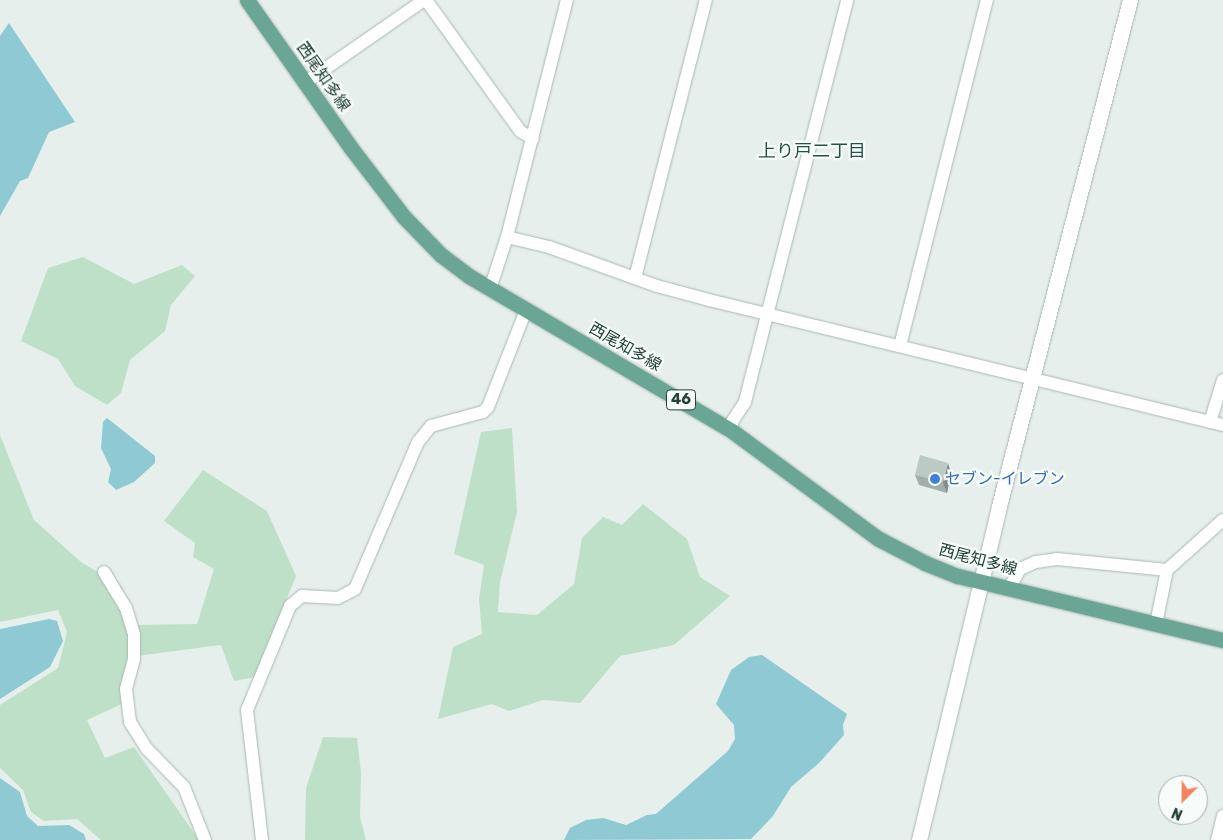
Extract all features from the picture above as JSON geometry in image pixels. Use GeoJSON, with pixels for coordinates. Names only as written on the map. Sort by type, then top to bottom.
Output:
{"type":"FeatureCollection","features":[{"type":"Feature","properties":{"kind":"main road","name":"西尾知多線"},"geometry":{"type":"LineString","coordinates":[[247,0],[404,217],[441,255],[490,289],[732,430],[877,538],[925,563],[982,582],[1010,587],[1223,640]]}},
{"type":"Feature","properties":{"kind":"street"},"geometry":{"type":"LineString","coordinates":[[306,82],[425,0],[520,131],[533,139]]}},
{"type":"Feature","properties":{"kind":"street"},"geometry":{"type":"LineString","coordinates":[[490,289],[507,237],[567,0]]}},
{"type":"Feature","properties":{"kind":"street"},"geometry":{"type":"LineString","coordinates":[[635,278],[706,0]]}},
{"type":"Feature","properties":{"kind":"street"},"geometry":{"type":"LineString","coordinates":[[732,430],[732,422],[745,402],[847,0]]}},
{"type":"Feature","properties":{"kind":"street"},"geometry":{"type":"LineString","coordinates":[[900,346],[987,0]]}},
{"type":"Feature","properties":{"kind":"street"},"geometry":{"type":"LineString","coordinates":[[919,840],[982,582],[1130,0]]}},
{"type":"Feature","properties":{"kind":"street"},"geometry":{"type":"LineString","coordinates":[[507,237],[549,247],[635,278],[768,314],[1223,425]]}},
{"type":"Feature","properties":{"kind":"street"},"geometry":{"type":"LineString","coordinates":[[262,840],[247,710],[290,606],[302,596],[338,598],[355,589],[418,442],[431,426],[483,412],[488,407],[526,310]]}},
{"type":"Feature","properties":{"kind":"street"},"geometry":{"type":"LineString","coordinates":[[1210,422],[1223,380]]}},
{"type":"Feature","properties":{"kind":"street"},"geometry":{"type":"LineString","coordinates":[[1156,624],[1167,570],[1223,520]]}},
{"type":"Feature","properties":{"kind":"street"},"geometry":{"type":"LineString","coordinates":[[1010,587],[1020,569],[1036,562],[1057,559],[1167,570]]}},
{"type":"Feature","properties":{"kind":"street"},"geometry":{"type":"LineString","coordinates":[[104,572],[126,608],[134,635],[134,659],[126,689],[130,722],[147,749],[184,787],[205,840]]}},
{"type":"Feature","properties":{"kind":"street"},"geometry":{"type":"LineString","coordinates":[[1217,840],[1223,816]]}},
{"type":"Feature","properties":{"kind":"green space"},"geometry":{"type":"Polygon","coordinates":[[[83,257],[134,284],[182,265],[195,276],[171,305],[165,331],[130,360],[121,393],[107,405],[75,386],[58,359],[21,341],[48,268],[83,257]]]}},
{"type":"Feature","properties":{"kind":"green space"},"geometry":{"type":"Polygon","coordinates":[[[512,428],[517,512],[500,582],[498,612],[537,615],[574,584],[582,538],[603,517],[622,525],[643,504],[687,539],[700,577],[730,596],[674,645],[620,656],[580,703],[543,700],[509,711],[492,704],[438,719],[453,647],[482,634],[479,599],[484,565],[454,554],[481,432],[512,428]]]}},
{"type":"Feature","properties":{"kind":"green space"},"geometry":{"type":"Polygon","coordinates":[[[0,435],[34,520],[81,562],[121,586],[138,625],[197,624],[214,569],[193,557],[195,543],[164,521],[203,470],[267,511],[296,576],[255,677],[234,681],[221,645],[129,657],[122,704],[87,720],[105,758],[134,747],[199,840],[101,840],[77,819],[44,821],[31,812],[23,790],[0,768],[0,705],[58,668],[67,632],[58,610],[0,622],[0,435]]]}},
{"type":"Feature","properties":{"kind":"green space"},"geometry":{"type":"Polygon","coordinates":[[[323,737],[357,738],[361,772],[360,817],[366,840],[305,840],[306,788],[323,737]]]}},
{"type":"Feature","properties":{"kind":"water"},"geometry":{"type":"Polygon","coordinates":[[[9,23],[75,122],[49,132],[28,178],[20,181],[0,216],[0,36],[9,23]]]}},
{"type":"Feature","properties":{"kind":"water"},"geometry":{"type":"Polygon","coordinates":[[[107,418],[155,456],[155,463],[134,482],[116,490],[108,482],[111,469],[101,448],[103,422],[107,418]]]}},
{"type":"Feature","properties":{"kind":"water"},"geometry":{"type":"Polygon","coordinates":[[[49,619],[57,621],[63,641],[50,667],[0,699],[0,629],[49,619]]]}},
{"type":"Feature","properties":{"kind":"water"},"geometry":{"type":"Polygon","coordinates":[[[762,655],[847,714],[843,725],[844,735],[819,763],[791,787],[773,816],[751,839],[564,840],[570,828],[586,820],[603,818],[626,825],[647,815],[656,814],[728,751],[735,739],[734,725],[716,704],[731,670],[749,657],[762,655]]]}},
{"type":"Feature","properties":{"kind":"water"},"geometry":{"type":"Polygon","coordinates":[[[0,778],[20,792],[27,816],[38,826],[69,825],[84,834],[86,840],[0,840],[0,778]]]}},
{"type":"Feature","properties":{"kind":"building"},"geometry":{"type":"Polygon","coordinates":[[[920,455],[948,463],[943,482],[915,475],[920,455]]]}},
{"type":"Feature","properties":{"kind":"place","name":"セブン-イレブン"},"geometry":{"type":"Point","coordinates":[935,479]}},
{"type":"Feature","properties":{"kind":"district","name":"上り戸二丁目"},"geometry":{"type":"Point","coordinates":[812,151]}}]}
